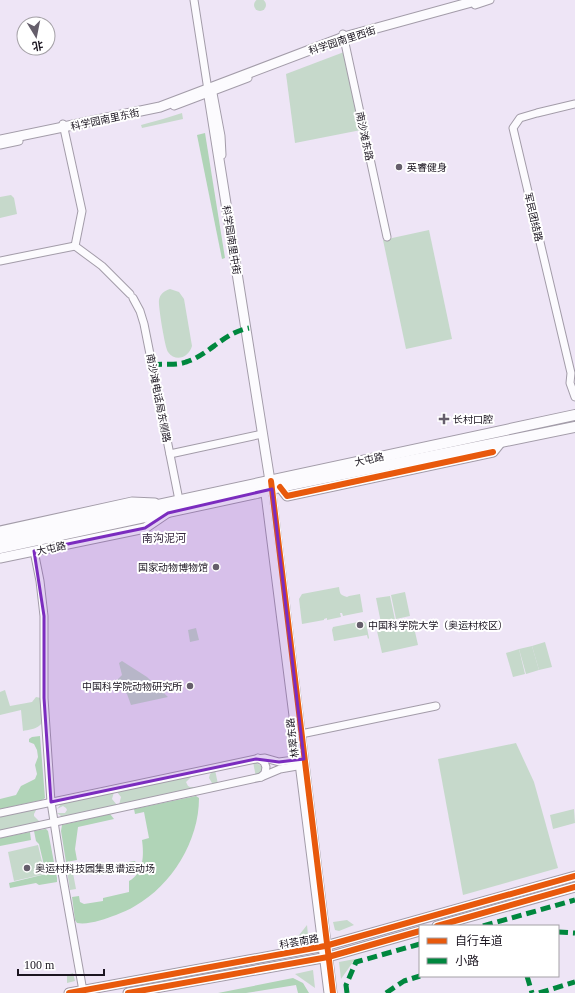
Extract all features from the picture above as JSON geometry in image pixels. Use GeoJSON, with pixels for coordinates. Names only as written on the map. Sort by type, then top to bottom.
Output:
{"type":"FeatureCollection","features":[{"type":"Feature","properties":{"kind":"main road","name":"大屯路"},"geometry":{"type":"LineString","coordinates":[[0,548],[168,513],[270,485],[575,415]]}},
{"type":"Feature","properties":{"kind":"main road","name":"大屯路"},"geometry":{"type":"LineString","coordinates":[[0,539],[179,500],[270,485],[575,427]]}},
{"type":"Feature","properties":{"kind":"street","name":"科学园南里中街"},"geometry":{"type":"LineString","coordinates":[[194,0],[270,485]]}},
{"type":"Feature","properties":{"kind":"street"},"geometry":{"type":"LineString","coordinates":[[344,38],[465,0]]}},
{"type":"Feature","properties":{"kind":"street","name":"科学园南里西街"},"geometry":{"type":"LineString","coordinates":[[209,89],[281,60],[344,38],[479,0]]}},
{"type":"Feature","properties":{"kind":"street"},"geometry":{"type":"LineString","coordinates":[[344,38],[490,0]]}},
{"type":"Feature","properties":{"kind":"street","name":"南沙滩东路"},"geometry":{"type":"LineString","coordinates":[[344,38],[387,237]]}},
{"type":"Feature","properties":{"kind":"street","name":"科学园南里东街"},"geometry":{"type":"LineString","coordinates":[[0,140],[160,107],[209,89]]}},
{"type":"Feature","properties":{"kind":"street"},"geometry":{"type":"LineString","coordinates":[[209,89],[221,136],[224,172],[270,485]]}},
{"type":"Feature","properties":{"kind":"street","name":"军民团结路"},"geometry":{"type":"LineString","coordinates":[[575,104],[520,118],[513,128],[573,377],[570,383],[575,397]]}},
{"type":"Feature","properties":{"kind":"street"},"geometry":{"type":"LineString","coordinates":[[0,137],[64,127]]}},
{"type":"Feature","properties":{"kind":"street"},"geometry":{"type":"LineString","coordinates":[[0,145],[64,127]]}},
{"type":"Feature","properties":{"kind":"street"},"geometry":{"type":"LineString","coordinates":[[0,261],[75,246],[82,212],[64,127]]}},
{"type":"Feature","properties":{"kind":"street","name":"南沙滩电话局东侧路"},"geometry":{"type":"LineString","coordinates":[[75,246],[102,266],[131,296],[140,311],[144,324],[179,500]]}},
{"type":"Feature","properties":{"kind":"street"},"geometry":{"type":"LineString","coordinates":[[170,454],[261,435]]}},
{"type":"Feature","properties":{"kind":"street","name":"林翠东路"},"geometry":{"type":"LineString","coordinates":[[270,485],[301,734],[302,762]]}},
{"type":"Feature","properties":{"kind":"street","name":"林翠东路"},"geometry":{"type":"LineString","coordinates":[[270,485],[302,762],[326,951],[333,993]]}},
{"type":"Feature","properties":{"kind":"street","name":"大屯路"},"geometry":{"type":"LineString","coordinates":[[0,531],[132,502],[162,504]]}},
{"type":"Feature","properties":{"kind":"street","name":"大屯路"},"geometry":{"type":"LineString","coordinates":[[0,558],[145,528],[168,513]]}},
{"type":"Feature","properties":{"kind":"street"},"geometry":{"type":"LineString","coordinates":[[34,551],[40,581],[44,616],[44,698],[51,802],[83,990]]}},
{"type":"Feature","properties":{"kind":"street"},"geometry":{"type":"LineString","coordinates":[[301,734],[436,706]]}},
{"type":"Feature","properties":{"kind":"street"},"geometry":{"type":"LineString","coordinates":[[0,813],[258,758],[265,758],[279,762],[302,762]]}},
{"type":"Feature","properties":{"kind":"street"},"geometry":{"type":"LineString","coordinates":[[258,758],[264,762],[266,767],[265,773],[261,777]]}},
{"type":"Feature","properties":{"kind":"street"},"geometry":{"type":"LineString","coordinates":[[0,834],[261,777],[302,762]]}},
{"type":"Feature","properties":{"kind":"street","name":"科荟南路"},"geometry":{"type":"LineString","coordinates":[[69,993],[326,951],[575,876]]}},
{"type":"Feature","properties":{"kind":"street"},"geometry":{"type":"LineString","coordinates":[[441,925],[575,887]]}},
{"type":"Feature","properties":{"kind":"street","name":"科荟南路"},"geometry":{"type":"LineString","coordinates":[[128,993],[234,974],[326,951],[419,931]]}},
{"type":"Feature","properties":{"kind":"street","name":"林翠东路"},"geometry":{"type":"LineString","coordinates":[[326,951],[328,993]]}},
{"type":"Feature","properties":{"kind":"highlighted area"},"geometry":{"type":"Polygon","coordinates":[[[272,489],[304,759],[279,762],[256,759],[51,802],[44,698],[44,616],[34,551],[145,528],[168,513],[272,489]]]}},
{"type":"Feature","properties":{"kind":"green space"},"geometry":{"type":"Polygon","coordinates":[[[262,-1],[265,0],[265,10],[258,11],[255,10],[254,3],[255,0],[262,-1]]]}},
{"type":"Feature","properties":{"kind":"green space"},"geometry":{"type":"Polygon","coordinates":[[[344,52],[361,130],[295,143],[286,74],[344,52]]]}},
{"type":"Feature","properties":{"kind":"green space"},"geometry":{"type":"Polygon","coordinates":[[[182,113],[183,119],[142,128],[141,125],[163,119],[182,113]]]}},
{"type":"Feature","properties":{"kind":"green space"},"geometry":{"type":"Polygon","coordinates":[[[205,133],[225,258],[222,259],[197,135],[205,133]]]}},
{"type":"Feature","properties":{"kind":"green space"},"geometry":{"type":"Polygon","coordinates":[[[11,195],[14,198],[17,214],[0,218],[0,197],[11,195]]]}},
{"type":"Feature","properties":{"kind":"green space"},"geometry":{"type":"Polygon","coordinates":[[[429,230],[452,339],[406,349],[383,240],[429,230]]]}},
{"type":"Feature","properties":{"kind":"green space"},"geometry":{"type":"Polygon","coordinates":[[[170,289],[179,292],[184,299],[192,346],[185,356],[178,358],[168,352],[160,310],[160,296],[170,289]]]}},
{"type":"Feature","properties":{"kind":"green space"},"geometry":{"type":"Polygon","coordinates":[[[339,587],[341,594],[347,597],[360,594],[363,612],[343,616],[342,613],[340,613],[341,617],[327,620],[327,618],[324,620],[302,624],[299,599],[302,594],[339,587]]]}},
{"type":"Feature","properties":{"kind":"green space"},"geometry":{"type":"Polygon","coordinates":[[[405,592],[410,616],[396,619],[391,595],[405,592]]]}},
{"type":"Feature","properties":{"kind":"green space"},"geometry":{"type":"Polygon","coordinates":[[[390,596],[395,620],[381,623],[376,598],[390,596]]]}},
{"type":"Feature","properties":{"kind":"green space"},"geometry":{"type":"Polygon","coordinates":[[[363,621],[366,623],[368,639],[367,635],[334,641],[332,630],[333,627],[363,621]]]}},
{"type":"Feature","properties":{"kind":"green space"},"geometry":{"type":"Polygon","coordinates":[[[413,623],[418,645],[382,653],[377,631],[413,623]]]}},
{"type":"Feature","properties":{"kind":"green space"},"geometry":{"type":"Polygon","coordinates":[[[196,628],[199,640],[190,642],[188,630],[196,628]]]}},
{"type":"Feature","properties":{"kind":"green space"},"geometry":{"type":"Polygon","coordinates":[[[545,642],[552,667],[539,670],[532,646],[545,642]]]}},
{"type":"Feature","properties":{"kind":"green space"},"geometry":{"type":"Polygon","coordinates":[[[532,646],[539,670],[526,674],[519,649],[532,646]]]}},
{"type":"Feature","properties":{"kind":"green space"},"geometry":{"type":"Polygon","coordinates":[[[519,649],[525,674],[513,677],[506,653],[519,649]]]}},
{"type":"Feature","properties":{"kind":"green space"},"geometry":{"type":"Polygon","coordinates":[[[122,661],[147,677],[168,697],[131,705],[127,694],[118,685],[117,680],[122,675],[119,663],[122,661]]]}},
{"type":"Feature","properties":{"kind":"green space"},"geometry":{"type":"Polygon","coordinates":[[[5,690],[10,706],[32,702],[36,697],[41,698],[43,713],[42,721],[39,726],[23,731],[21,710],[0,715],[0,692],[5,690]]]}},
{"type":"Feature","properties":{"kind":"green space"},"geometry":{"type":"Polygon","coordinates":[[[40,736],[45,798],[42,800],[0,809],[0,799],[16,795],[21,786],[35,779],[37,774],[35,765],[38,757],[37,750],[34,744],[29,742],[29,739],[40,736]]]}},
{"type":"Feature","properties":{"kind":"green space"},"geometry":{"type":"Polygon","coordinates":[[[516,743],[534,782],[558,868],[463,895],[438,759],[516,743]]]}},
{"type":"Feature","properties":{"kind":"green space"},"geometry":{"type":"Polygon","coordinates":[[[253,762],[262,767],[261,773],[256,777],[253,762]]]}},
{"type":"Feature","properties":{"kind":"green space"},"geometry":{"type":"Polygon","coordinates":[[[215,770],[218,784],[212,783],[209,778],[210,774],[215,770]]]}},
{"type":"Feature","properties":{"kind":"green space"},"geometry":{"type":"Polygon","coordinates":[[[191,776],[186,782],[188,786],[193,787],[194,789],[119,805],[121,797],[117,792],[191,776]]]}},
{"type":"Feature","properties":{"kind":"green space"},"geometry":{"type":"Polygon","coordinates":[[[114,792],[112,799],[117,805],[65,816],[61,816],[57,813],[65,813],[67,810],[63,806],[57,809],[61,804],[114,792]]]}},
{"type":"Feature","properties":{"kind":"green space"},"geometry":{"type":"Polygon","coordinates":[[[196,796],[199,798],[198,814],[189,846],[172,874],[161,886],[148,897],[128,910],[97,921],[77,923],[75,920],[72,897],[79,896],[80,902],[84,904],[103,901],[103,898],[129,892],[129,881],[138,873],[142,863],[142,840],[149,838],[144,812],[135,814],[134,809],[196,796]]]}},
{"type":"Feature","properties":{"kind":"green space"},"geometry":{"type":"Polygon","coordinates":[[[37,808],[34,816],[40,822],[0,831],[0,816],[37,808]]]}},
{"type":"Feature","properties":{"kind":"green space"},"geometry":{"type":"Polygon","coordinates":[[[574,809],[575,823],[553,829],[550,815],[574,809]]]}},
{"type":"Feature","properties":{"kind":"green space"},"geometry":{"type":"Polygon","coordinates":[[[110,814],[114,819],[78,827],[75,849],[77,860],[66,862],[61,831],[62,825],[110,814]]]}},
{"type":"Feature","properties":{"kind":"green space"},"geometry":{"type":"Polygon","coordinates":[[[46,829],[48,831],[57,882],[39,885],[36,883],[10,888],[9,883],[46,874],[39,844],[36,841],[34,831],[46,829]]]}},
{"type":"Feature","properties":{"kind":"green space"},"geometry":{"type":"Polygon","coordinates":[[[30,832],[31,840],[0,846],[0,838],[30,832]]]}},
{"type":"Feature","properties":{"kind":"green space","name":"奥运村科技园集思谱运动场"},"geometry":{"type":"Polygon","coordinates":[[[38,845],[45,874],[14,881],[8,852],[38,845]]]}},
{"type":"Feature","properties":{"kind":"green space"},"geometry":{"type":"Polygon","coordinates":[[[135,861],[136,863],[133,867],[127,867],[120,871],[99,875],[97,874],[94,866],[96,863],[102,862],[103,866],[135,861]]]}},
{"type":"Feature","properties":{"kind":"green space"},"geometry":{"type":"Polygon","coordinates":[[[82,866],[84,867],[84,870],[73,873],[76,889],[70,890],[67,871],[69,869],[82,866]]]}},
{"type":"Feature","properties":{"kind":"green space"},"geometry":{"type":"Polygon","coordinates":[[[347,920],[354,925],[339,931],[335,930],[333,922],[347,920]]]}},
{"type":"Feature","properties":{"kind":"green space"},"geometry":{"type":"Polygon","coordinates":[[[307,925],[308,935],[302,941],[293,943],[307,925]]]}},
{"type":"Feature","properties":{"kind":"green space"},"geometry":{"type":"Polygon","coordinates":[[[306,946],[127,978],[127,977],[306,946]]]}},
{"type":"Feature","properties":{"kind":"green space"},"geometry":{"type":"Polygon","coordinates":[[[355,959],[341,979],[339,962],[355,959]]]}},
{"type":"Feature","properties":{"kind":"green space"},"geometry":{"type":"Polygon","coordinates":[[[234,965],[238,968],[129,988],[128,984],[158,981],[234,965]]]}},
{"type":"Feature","properties":{"kind":"green space"},"geometry":{"type":"Polygon","coordinates":[[[313,970],[315,988],[295,974],[313,970]]]}},
{"type":"Feature","properties":{"kind":"green space"},"geometry":{"type":"Polygon","coordinates":[[[73,973],[75,981],[67,983],[67,975],[73,973]]]}},
{"type":"Feature","properties":{"kind":"green space"},"geometry":{"type":"Polygon","coordinates":[[[293,978],[303,983],[309,993],[298,993],[296,985],[246,993],[218,993],[293,978]]]}},
{"type":"Feature","properties":{"kind":"marked path"},"geometry":{"type":"LineString","coordinates":[[152,365],[178,364],[194,359],[231,334],[249,328]]}},
{"type":"Feature","properties":{"kind":"marked path"},"geometry":{"type":"LineString","coordinates":[[487,925],[575,900]]}},
{"type":"Feature","properties":{"kind":"marked path"},"geometry":{"type":"LineString","coordinates":[[559,932],[575,933]]}},
{"type":"Feature","properties":{"kind":"marked path"},"geometry":{"type":"LineString","coordinates":[[347,993],[346,985],[356,962],[419,944]]}},
{"type":"Feature","properties":{"kind":"marked path"},"geometry":{"type":"LineString","coordinates":[[386,993],[404,981],[419,976]]}},
{"type":"Feature","properties":{"kind":"marked path"},"geometry":{"type":"LineString","coordinates":[[527,977],[532,993]]}},
{"type":"Feature","properties":{"kind":"marked path"},"geometry":{"type":"LineString","coordinates":[[539,993],[575,982]]}},
{"type":"Feature","properties":{"kind":"cycle path"},"geometry":{"type":"LineString","coordinates":[[280,487],[287,496],[493,452]]}},
{"type":"Feature","properties":{"kind":"cycle path"},"geometry":{"type":"LineString","coordinates":[[271,481],[333,993]]}},
{"type":"Feature","properties":{"kind":"cycle path"},"geometry":{"type":"LineString","coordinates":[[69,993],[325,946],[575,876]]}},
{"type":"Feature","properties":{"kind":"cycle path"},"geometry":{"type":"LineString","coordinates":[[441,925],[575,887]]}},
{"type":"Feature","properties":{"kind":"cycle path"},"geometry":{"type":"LineString","coordinates":[[128,993],[328,957],[419,931]]}},
{"type":"Feature","properties":{"kind":"place","name":"英睿健身"},"geometry":{"type":"Point","coordinates":[399,167]}},
{"type":"Feature","properties":{"kind":"place","name":"长村口腔"},"geometry":{"type":"Point","coordinates":[444,419]}},
{"type":"Feature","properties":{"kind":"place","name":"国家动物博物馆"},"geometry":{"type":"Point","coordinates":[216,567]}},
{"type":"Feature","properties":{"kind":"place","name":"中国科学院大学（奥运村校区）"},"geometry":{"type":"Point","coordinates":[360,625]}},
{"type":"Feature","properties":{"kind":"place","name":"中国科学院动物研究所"},"geometry":{"type":"Point","coordinates":[190,686]}},
{"type":"Feature","properties":{"kind":"place","name":"奥运村科技园集思谱运动场"},"geometry":{"type":"Point","coordinates":[27,868]}},
{"type":"Feature","properties":{"kind":"district","name":"南沟泥河"},"geometry":{"type":"Point","coordinates":[164,538]}}]}
